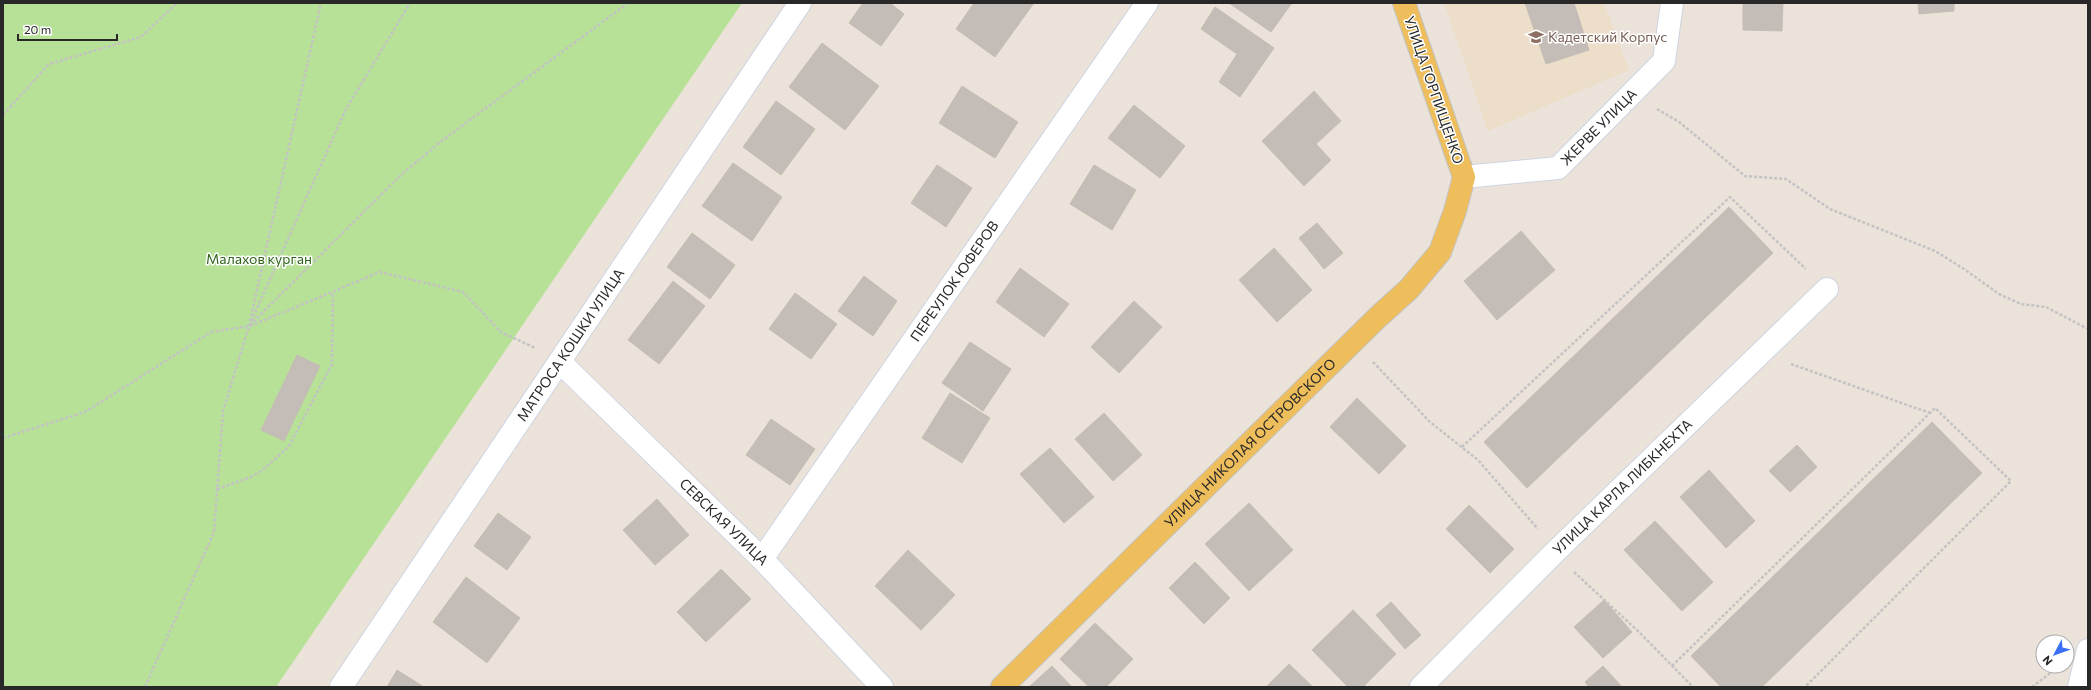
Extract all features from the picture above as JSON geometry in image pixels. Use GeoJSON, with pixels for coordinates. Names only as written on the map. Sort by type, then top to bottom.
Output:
{"type":"FeatureCollection","features":[{"type":"Feature","properties":{"kind":"main road","name":"УЛИЦА ГОРПИЩЕНКО"},"geometry":{"type":"LineString","coordinates":[[1404,3],[1464,177]]}},
{"type":"Feature","properties":{"kind":"main road","name":"УЛИЦА НИКОЛАЯ ОСТРОВСКОГО"},"geometry":{"type":"LineString","coordinates":[[1002,687],[1378,317],[1409,289],[1440,252],[1455,212],[1464,177]]}},
{"type":"Feature","properties":{"kind":"street","name":"МАТРОСА КОШКИ УЛИЦА"},"geometry":{"type":"LineString","coordinates":[[341,687],[800,3]]}},
{"type":"Feature","properties":{"kind":"street","name":"ПЕРЕУЛОК ЮФЕРОВ"},"geometry":{"type":"LineString","coordinates":[[762,559],[1147,3]]}},
{"type":"Feature","properties":{"kind":"street","name":"ЖЕРВЕ УЛИЦА"},"geometry":{"type":"LineString","coordinates":[[1464,177],[1558,168],[1664,61],[1672,3]]}},
{"type":"Feature","properties":{"kind":"street","name":"УЛИЦА КАРЛА ЛИБКНЕХТА"},"geometry":{"type":"LineString","coordinates":[[1421,687],[1553,554],[1827,289]]}},
{"type":"Feature","properties":{"kind":"street","name":"СЕВСКАЯ УЛИЦА"},"geometry":{"type":"LineString","coordinates":[[560,362],[762,559],[882,687]]}},
{"type":"Feature","properties":{"kind":"street"},"geometry":{"type":"LineString","coordinates":[[2079,687],[2088,650]]}},
{"type":"Feature","properties":{"kind":"path"},"geometry":{"type":"LineString","coordinates":[[3,115],[49,64],[141,38],[177,3]]}},
{"type":"Feature","properties":{"kind":"path"},"geometry":{"type":"LineString","coordinates":[[145,687],[214,532],[222,411],[249,326],[321,3]]}},
{"type":"Feature","properties":{"kind":"path"},"geometry":{"type":"LineString","coordinates":[[249,326],[346,109],[410,3]]}},
{"type":"Feature","properties":{"kind":"path"},"geometry":{"type":"LineString","coordinates":[[249,326],[403,173],[443,140],[628,3]]}},
{"type":"Feature","properties":{"kind":"path"},"geometry":{"type":"LineString","coordinates":[[1630,95],[1679,122],[1745,176],[1786,179],[1830,208],[1935,251],[1964,269],[1999,294],[2021,304],[2046,307],[2088,329]]}},
{"type":"Feature","properties":{"kind":"path"},"geometry":{"type":"LineString","coordinates":[[1462,447],[1730,197],[1827,289]]}},
{"type":"Feature","properties":{"kind":"path"},"geometry":{"type":"LineString","coordinates":[[3,438],[85,412],[211,332],[249,326],[380,272],[463,292],[501,332],[560,362]]}},
{"type":"Feature","properties":{"kind":"path"},"geometry":{"type":"LineString","coordinates":[[217,489],[251,477],[264,470],[289,446],[332,364],[333,292]]}},
{"type":"Feature","properties":{"kind":"path"},"geometry":{"type":"LineString","coordinates":[[1760,353],[1930,413]]}},
{"type":"Feature","properties":{"kind":"path"},"geometry":{"type":"LineString","coordinates":[[1379,370],[1430,422],[1478,460],[1535,525],[1553,554],[1589,584],[1693,687]]}},
{"type":"Feature","properties":{"kind":"path"},"geometry":{"type":"LineString","coordinates":[[1672,666],[1935,408],[2011,481],[1805,687]]}},
{"type":"Feature","properties":{"kind":"path"},"geometry":{"type":"LineString","coordinates":[[2032,687],[2048,674]]}},
{"type":"Feature","properties":{"kind":"shaded area","name":"Кадетский Корпус"},"geometry":{"type":"Polygon","coordinates":[[[1444,3],[1604,3],[1629,70],[1488,131],[1444,3]]]}},
{"type":"Feature","properties":{"kind":"green space","name":"Малахов курган"},"geometry":{"type":"Polygon","coordinates":[[[3,3],[742,3],[276,687],[3,687],[3,3]]]}},
{"type":"Feature","properties":{"kind":"building"},"geometry":{"type":"Polygon","coordinates":[[[863,3],[890,3],[904,14],[881,46],[849,23],[863,3]]]}},
{"type":"Feature","properties":{"kind":"building"},"geometry":{"type":"Polygon","coordinates":[[[974,3],[1034,3],[995,57],[956,29],[974,3]]]}},
{"type":"Feature","properties":{"kind":"building"},"geometry":{"type":"Polygon","coordinates":[[[1229,3],[1292,3],[1271,32],[1229,3]]]}},
{"type":"Feature","properties":{"kind":"building"},"geometry":{"type":"Polygon","coordinates":[[[1525,3],[1574,3],[1589,50],[1546,64],[1525,3]]]}},
{"type":"Feature","properties":{"kind":"building"},"geometry":{"type":"Polygon","coordinates":[[[1743,3],[1783,3],[1782,31],[1743,30],[1743,3]]]}},
{"type":"Feature","properties":{"kind":"building"},"geometry":{"type":"Polygon","coordinates":[[[1918,3],[1954,3],[1954,11],[1919,14],[1918,3]]]}},
{"type":"Feature","properties":{"kind":"building"},"geometry":{"type":"Polygon","coordinates":[[[1215,7],[1274,48],[1240,97],[1219,82],[1237,54],[1201,29],[1215,7]]]}},
{"type":"Feature","properties":{"kind":"building"},"geometry":{"type":"Polygon","coordinates":[[[822,43],[879,86],[845,130],[789,87],[822,43]]]}},
{"type":"Feature","properties":{"kind":"building"},"geometry":{"type":"Polygon","coordinates":[[[962,86],[1018,122],[995,158],[939,123],[962,86]]]}},
{"type":"Feature","properties":{"kind":"building"},"geometry":{"type":"Polygon","coordinates":[[[1314,91],[1341,121],[1316,144],[1331,160],[1304,186],[1262,141],[1314,91]]]}},
{"type":"Feature","properties":{"kind":"building"},"geometry":{"type":"Polygon","coordinates":[[[776,101],[815,129],[781,175],[743,147],[776,101]]]}},
{"type":"Feature","properties":{"kind":"building"},"geometry":{"type":"Polygon","coordinates":[[[1134,105],[1185,146],[1160,178],[1108,138],[1134,105]]]}},
{"type":"Feature","properties":{"kind":"building"},"geometry":{"type":"Polygon","coordinates":[[[733,163],[782,197],[752,241],[702,206],[733,163]]]}},
{"type":"Feature","properties":{"kind":"building"},"geometry":{"type":"Polygon","coordinates":[[[937,165],[972,188],[946,227],[911,203],[937,165]]]}},
{"type":"Feature","properties":{"kind":"building"},"geometry":{"type":"Polygon","coordinates":[[[1094,165],[1136,190],[1112,230],[1070,204],[1094,165]]]}},
{"type":"Feature","properties":{"kind":"building"},"geometry":{"type":"Polygon","coordinates":[[[1729,207],[1773,253],[1527,488],[1484,442],[1729,207]]]}},
{"type":"Feature","properties":{"kind":"building"},"geometry":{"type":"Polygon","coordinates":[[[1317,223],[1343,253],[1324,269],[1299,238],[1317,223]]]}},
{"type":"Feature","properties":{"kind":"building"},"geometry":{"type":"Polygon","coordinates":[[[1521,231],[1555,270],[1497,320],[1464,281],[1521,231]]]}},
{"type":"Feature","properties":{"kind":"building"},"geometry":{"type":"Polygon","coordinates":[[[692,233],[735,265],[710,299],[667,267],[692,233]]]}},
{"type":"Feature","properties":{"kind":"building"},"geometry":{"type":"Polygon","coordinates":[[[1274,248],[1312,290],[1277,322],[1239,280],[1274,248]]]}},
{"type":"Feature","properties":{"kind":"building"},"geometry":{"type":"Polygon","coordinates":[[[1020,268],[1069,304],[1044,337],[996,302],[1020,268]]]}},
{"type":"Feature","properties":{"kind":"building"},"geometry":{"type":"Polygon","coordinates":[[[864,276],[897,301],[873,336],[838,311],[864,276]]]}},
{"type":"Feature","properties":{"kind":"building"},"geometry":{"type":"Polygon","coordinates":[[[673,281],[705,306],[659,364],[628,340],[673,281]]]}},
{"type":"Feature","properties":{"kind":"building"},"geometry":{"type":"Polygon","coordinates":[[[795,293],[837,324],[811,359],[769,329],[795,293]]]}},
{"type":"Feature","properties":{"kind":"building"},"geometry":{"type":"Polygon","coordinates":[[[1134,301],[1162,327],[1119,373],[1091,347],[1134,301]]]}},
{"type":"Feature","properties":{"kind":"building"},"geometry":{"type":"Polygon","coordinates":[[[970,342],[1011,369],[983,411],[942,383],[970,342]]]}},
{"type":"Feature","properties":{"kind":"building"},"geometry":{"type":"Polygon","coordinates":[[[297,355],[320,366],[284,441],[261,430],[297,355]]]}},
{"type":"Feature","properties":{"kind":"building"},"geometry":{"type":"Polygon","coordinates":[[[950,393],[990,418],[962,463],[922,438],[950,393]]]}},
{"type":"Feature","properties":{"kind":"building"},"geometry":{"type":"Polygon","coordinates":[[[1357,398],[1406,446],[1379,474],[1330,427],[1357,398]]]}},
{"type":"Feature","properties":{"kind":"building"},"geometry":{"type":"Polygon","coordinates":[[[1104,413],[1142,455],[1113,481],[1075,439],[1104,413]]]}},
{"type":"Feature","properties":{"kind":"building"},"geometry":{"type":"Polygon","coordinates":[[[771,419],[815,449],[790,485],[746,455],[771,419]]]}},
{"type":"Feature","properties":{"kind":"building"},"geometry":{"type":"Polygon","coordinates":[[[1932,422],[1982,473],[1762,687],[1721,687],[1691,656],[1932,422]]]}},
{"type":"Feature","properties":{"kind":"building"},"geometry":{"type":"Polygon","coordinates":[[[1797,445],[1817,467],[1790,492],[1769,471],[1797,445]]]}},
{"type":"Feature","properties":{"kind":"building"},"geometry":{"type":"Polygon","coordinates":[[[1050,448],[1094,497],[1064,523],[1020,474],[1050,448]]]}},
{"type":"Feature","properties":{"kind":"building"},"geometry":{"type":"Polygon","coordinates":[[[1709,470],[1755,521],[1726,548],[1680,497],[1709,470]]]}},
{"type":"Feature","properties":{"kind":"building"},"geometry":{"type":"Polygon","coordinates":[[[657,499],[689,535],[655,565],[623,530],[657,499]]]}},
{"type":"Feature","properties":{"kind":"building"},"geometry":{"type":"Polygon","coordinates":[[[1249,503],[1293,550],[1249,591],[1205,544],[1249,503]]]}},
{"type":"Feature","properties":{"kind":"building"},"geometry":{"type":"Polygon","coordinates":[[[1469,505],[1514,549],[1490,573],[1446,529],[1469,505]]]}},
{"type":"Feature","properties":{"kind":"building"},"geometry":{"type":"Polygon","coordinates":[[[498,513],[531,537],[507,570],[474,546],[498,513]]]}},
{"type":"Feature","properties":{"kind":"building"},"geometry":{"type":"Polygon","coordinates":[[[1655,521],[1713,582],[1682,611],[1624,550],[1655,521]]]}},
{"type":"Feature","properties":{"kind":"building"},"geometry":{"type":"Polygon","coordinates":[[[908,550],[955,595],[921,630],[875,586],[908,550]]]}},
{"type":"Feature","properties":{"kind":"building"},"geometry":{"type":"Polygon","coordinates":[[[1195,562],[1230,598],[1204,624],[1169,588],[1195,562]]]}},
{"type":"Feature","properties":{"kind":"building"},"geometry":{"type":"Polygon","coordinates":[[[721,569],[751,599],[706,642],[677,612],[721,569]]]}},
{"type":"Feature","properties":{"kind":"building"},"geometry":{"type":"Polygon","coordinates":[[[466,577],[520,618],[487,663],[433,622],[466,577]]]}},
{"type":"Feature","properties":{"kind":"building"},"geometry":{"type":"Polygon","coordinates":[[[1604,600],[1632,632],[1603,658],[1574,627],[1604,600]]]}},
{"type":"Feature","properties":{"kind":"building"},"geometry":{"type":"Polygon","coordinates":[[[1391,602],[1421,635],[1405,649],[1376,615],[1391,602]]]}},
{"type":"Feature","properties":{"kind":"building"},"geometry":{"type":"Polygon","coordinates":[[[1353,610],[1396,654],[1363,687],[1348,687],[1312,650],[1353,610]]]}},
{"type":"Feature","properties":{"kind":"building"},"geometry":{"type":"Polygon","coordinates":[[[1095,623],[1133,659],[1106,687],[1089,687],[1060,659],[1095,623]]]}},
{"type":"Feature","properties":{"kind":"building"},"geometry":{"type":"Polygon","coordinates":[[[1289,664],[1313,687],[1266,687],[1289,664]]]}},
{"type":"Feature","properties":{"kind":"building"},"geometry":{"type":"Polygon","coordinates":[[[1052,666],[1072,687],[1029,687],[1052,666]]]}},
{"type":"Feature","properties":{"kind":"building"},"geometry":{"type":"Polygon","coordinates":[[[1603,666],[1622,687],[1589,687],[1585,682],[1603,666]]]}},
{"type":"Feature","properties":{"kind":"building"},"geometry":{"type":"Polygon","coordinates":[[[397,670],[424,687],[387,687],[397,670]]]}},
{"type":"Feature","properties":{"kind":"place","name":"Кадетский Корпус"},"geometry":{"type":"Point","coordinates":[1536,37]}}]}
